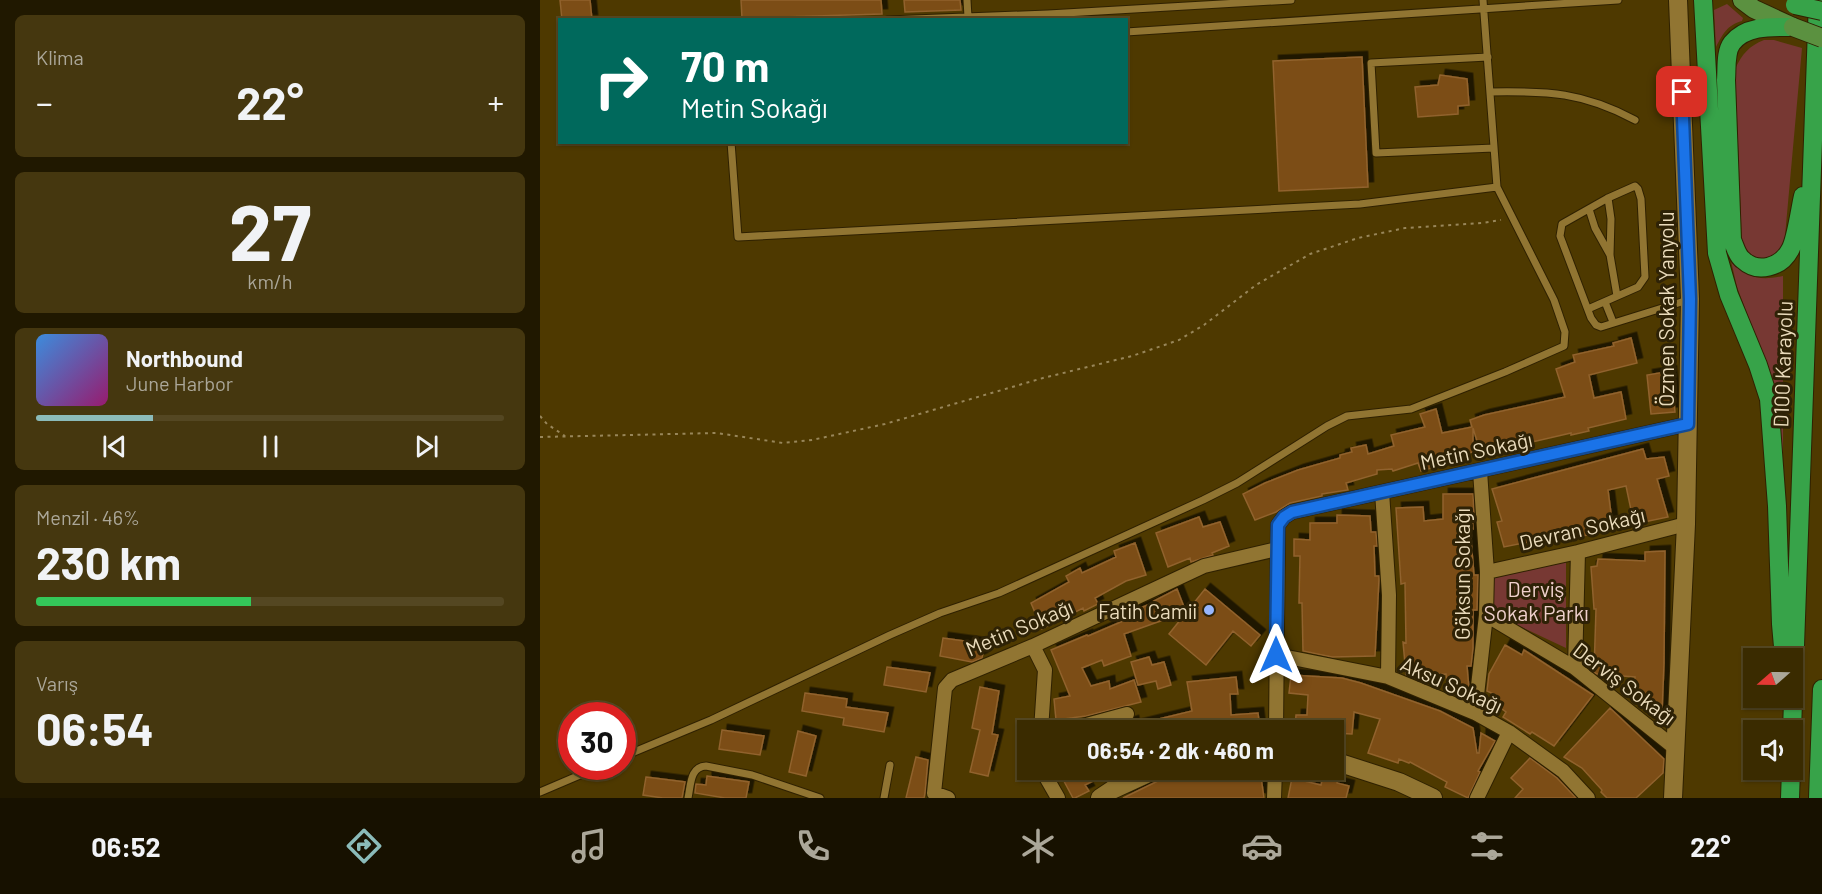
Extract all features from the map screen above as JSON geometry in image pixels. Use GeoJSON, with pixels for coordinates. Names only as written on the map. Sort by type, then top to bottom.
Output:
{"type":"FeatureCollection","features":[{"type":"Feature","properties":{"kind":"highway"},"geometry":{"type":"LineString","coordinates":[[1703,0],[1717,254],[1729,296],[1758,365],[1769,399],[1777,506],[1783,648]]}},
{"type":"Feature","properties":{"kind":"highway","name":"D100 Karayolu"},"geometry":{"type":"LineString","coordinates":[[1792,720],[1818,0]]}},
{"type":"Feature","properties":{"kind":"highway"},"geometry":{"type":"LineString","coordinates":[[1790,2],[1822,13]]}},
{"type":"Feature","properties":{"kind":"highway"},"geometry":{"type":"LineString","coordinates":[[1794,27],[1761,27],[1744,34],[1732,44],[1727,58],[1732,240],[1741,260],[1753,267],[1766,268],[1779,263],[1791,250],[1813,150]]}},
{"type":"Feature","properties":{"kind":"highway"},"geometry":{"type":"LineString","coordinates":[[1818,798],[1822,689]]}},
{"type":"Feature","properties":{"kind":"highway"},"geometry":{"type":"LineString","coordinates":[[1790,798],[1791,780]]}},
{"type":"Feature","properties":{"kind":"main road","name":"Özmen Sokak Yanyolu"},"geometry":{"type":"LineString","coordinates":[[1673,798],[1686,524],[1690,299],[1678,0]]}},
{"type":"Feature","properties":{"kind":"main road"},"geometry":{"type":"LineString","coordinates":[[1742,0],[1754,9],[1822,38]]}},
{"type":"Feature","properties":{"kind":"main road"},"geometry":{"type":"LineString","coordinates":[[1344,764],[1399,782],[1433,798]]}},
{"type":"Feature","properties":{"kind":"main road"},"geometry":{"type":"LineString","coordinates":[[1100,798],[1134,780]]}},
{"type":"Feature","properties":{"kind":"street","name":"Metin Sokağı"},"geometry":{"type":"LineString","coordinates":[[948,798],[934,793],[945,688],[952,680],[965,673],[1033,646],[1204,566],[1277,549],[1278,525],[1292,512],[1688,424]]}},
{"type":"Feature","properties":{"kind":"street","name":"Göksun Sokağı"},"geometry":{"type":"LineString","coordinates":[[1475,714],[1486,615],[1487,572],[1480,471]]}},
{"type":"Feature","properties":{"kind":"street"},"geometry":{"type":"LineString","coordinates":[[1382,492],[1389,595],[1388,677]]}},
{"type":"Feature","properties":{"kind":"street","name":"Devran Sokağı"},"geometry":{"type":"LineString","coordinates":[[1487,572],[1578,552],[1686,524]]}},
{"type":"Feature","properties":{"kind":"street"},"geometry":{"type":"LineString","coordinates":[[1276,720],[1277,549]]}},
{"type":"Feature","properties":{"kind":"street"},"geometry":{"type":"LineString","coordinates":[[1575,668],[1578,552]]}},
{"type":"Feature","properties":{"kind":"street","name":"Derviş Sokağı"},"geometry":{"type":"LineString","coordinates":[[1486,615],[1575,668],[1675,748]]}},
{"type":"Feature","properties":{"kind":"street"},"geometry":{"type":"LineString","coordinates":[[1033,646],[1045,670],[1042,720]]}},
{"type":"Feature","properties":{"kind":"street","name":"Aksu Sokağı"},"geometry":{"type":"LineString","coordinates":[[1276,655],[1388,677],[1475,714],[1509,732],[1563,771],[1588,798]]}},
{"type":"Feature","properties":{"kind":"street"},"geometry":{"type":"LineString","coordinates":[[1105,720],[1127,714]]}},
{"type":"Feature","properties":{"kind":"street"},"geometry":{"type":"LineString","coordinates":[[1477,798],[1509,732]]}},
{"type":"Feature","properties":{"kind":"street"},"geometry":{"type":"LineString","coordinates":[[1048,780],[1058,798]]}},
{"type":"Feature","properties":{"kind":"street"},"geometry":{"type":"LineString","coordinates":[[1275,780],[1275,798]]}},
{"type":"Feature","properties":{"kind":"lane"},"geometry":{"type":"LineString","coordinates":[[967,0],[968,17]]}},
{"type":"Feature","properties":{"kind":"lane"},"geometry":{"type":"LineString","coordinates":[[941,18],[1291,0]]}},
{"type":"Feature","properties":{"kind":"lane"},"geometry":{"type":"LineString","coordinates":[[636,752],[711,720],[890,635],[940,613],[999,593],[1203,500],[1237,483],[1327,426],[1347,416],[1411,409],[1505,372],[1563,346],[1565,332],[1554,300],[1497,188],[1483,0]]}},
{"type":"Feature","properties":{"kind":"lane"},"geometry":{"type":"LineString","coordinates":[[1128,32],[1618,0]]}},
{"type":"Feature","properties":{"kind":"lane"},"geometry":{"type":"LineString","coordinates":[[1488,57],[1371,63],[1376,153],[1494,148]]}},
{"type":"Feature","properties":{"kind":"lane"},"geometry":{"type":"LineString","coordinates":[[1490,92],[1540,91],[1588,99],[1615,109],[1635,120]]}},
{"type":"Feature","properties":{"kind":"lane"},"geometry":{"type":"LineString","coordinates":[[731,144],[738,237],[1360,204],[1497,188]]}},
{"type":"Feature","properties":{"kind":"lane"},"geometry":{"type":"LineString","coordinates":[[1588,309],[1638,287],[1645,277],[1641,199],[1635,186],[1608,198],[1562,224],[1559,229],[1588,309],[1596,325],[1601,327],[1690,299]]}},
{"type":"Feature","properties":{"kind":"lane"},"geometry":{"type":"LineString","coordinates":[[1608,198],[1611,219],[1610,255],[1617,296]]}},
{"type":"Feature","properties":{"kind":"lane"},"geometry":{"type":"LineString","coordinates":[[1589,209],[1595,228],[1610,255]]}},
{"type":"Feature","properties":{"kind":"lane"},"geometry":{"type":"LineString","coordinates":[[1605,302],[1613,322]]}},
{"type":"Feature","properties":{"kind":"lane"},"geometry":{"type":"LineString","coordinates":[[885,798],[890,765]]}},
{"type":"Feature","properties":{"kind":"lane"},"geometry":{"type":"LineString","coordinates":[[688,798],[693,772],[699,766],[706,766],[752,775],[820,798]]}},
{"type":"Feature","properties":{"kind":"lane"},"geometry":{"type":"LineString","coordinates":[[540,792],[568,780]]}},
{"type":"Feature","properties":{"kind":"path"},"geometry":{"type":"LineString","coordinates":[[540,436],[717,434],[783,443],[812,440],[885,424],[1043,378],[1132,356],[1179,340],[1204,325],[1256,285],[1310,254],[1358,238],[1405,228],[1482,224],[1513,218]]}},
{"type":"Feature","properties":{"kind":"path"},"geometry":{"type":"LineString","coordinates":[[540,416],[547,424],[565,436]]}},
{"type":"Feature","properties":{"kind":"green space"},"geometry":{"type":"Polygon","coordinates":[[[1727,4],[1743,18],[1726,31],[1716,47],[1714,10],[1727,4]]]}},
{"type":"Feature","properties":{"kind":"green space"},"geometry":{"type":"Polygon","coordinates":[[[1764,40],[1774,40],[1802,48],[1784,247],[1770,257],[1758,259],[1753,258],[1742,243],[1735,69],[1746,51],[1764,40]]]}},
{"type":"Feature","properties":{"kind":"green space"},"geometry":{"type":"Polygon","coordinates":[[[1731,261],[1755,277],[1783,276],[1783,474],[1768,369],[1737,287],[1731,261]]]}},
{"type":"Feature","properties":{"kind":"green space","name":"Derviş Sokak Parkı"},"geometry":{"type":"Polygon","coordinates":[[[1566,561],[1566,648],[1494,614],[1491,579],[1566,561]]]}},
{"type":"Feature","properties":{"kind":"building"},"geometry":{"type":"Polygon","coordinates":[[[560,0],[590,0],[592,18],[562,18],[560,0]]]}},
{"type":"Feature","properties":{"kind":"building"},"geometry":{"type":"Polygon","coordinates":[[[741,0],[881,0],[882,14],[742,18],[741,0]]]}},
{"type":"Feature","properties":{"kind":"building"},"geometry":{"type":"Polygon","coordinates":[[[904,0],[960,0],[961,10],[905,12],[904,0]]]}},
{"type":"Feature","properties":{"kind":"building"},"geometry":{"type":"Polygon","coordinates":[[[1362,57],[1368,187],[1279,191],[1273,61],[1362,57]]]}},
{"type":"Feature","properties":{"kind":"building"},"geometry":{"type":"Polygon","coordinates":[[[1440,75],[1467,79],[1469,105],[1458,106],[1458,114],[1418,117],[1415,87],[1438,85],[1440,75]]]}},
{"type":"Feature","properties":{"kind":"building"},"geometry":{"type":"Polygon","coordinates":[[[1631,338],[1637,363],[1589,375],[1594,398],[1621,392],[1626,419],[1588,428],[1589,431],[1481,454],[1473,428],[1473,452],[1434,463],[1435,467],[1421,471],[1418,463],[1393,471],[1392,469],[1377,470],[1377,474],[1346,483],[1348,490],[1290,503],[1276,512],[1255,520],[1243,494],[1298,470],[1340,458],[1340,455],[1352,452],[1351,448],[1366,445],[1368,454],[1394,446],[1391,435],[1425,427],[1420,414],[1436,409],[1442,433],[1472,427],[1470,420],[1484,415],[1565,397],[1556,369],[1575,362],[1573,355],[1614,346],[1613,343],[1631,338]]]}},
{"type":"Feature","properties":{"kind":"building"},"geometry":{"type":"Polygon","coordinates":[[[1671,371],[1675,412],[1651,414],[1647,375],[1671,371]]]}},
{"type":"Feature","properties":{"kind":"building"},"geometry":{"type":"Polygon","coordinates":[[[1643,449],[1646,459],[1664,457],[1669,476],[1657,479],[1668,517],[1634,524],[1626,486],[1608,490],[1613,529],[1590,535],[1549,538],[1504,547],[1497,522],[1502,521],[1492,489],[1643,449]]]}},
{"type":"Feature","properties":{"kind":"building"},"geometry":{"type":"Polygon","coordinates":[[[1443,494],[1473,494],[1473,529],[1470,529],[1474,575],[1478,575],[1477,610],[1473,610],[1471,666],[1467,666],[1469,689],[1448,692],[1446,674],[1406,675],[1403,642],[1406,643],[1405,583],[1401,584],[1396,508],[1423,507],[1424,521],[1443,519],[1443,494]]]}},
{"type":"Feature","properties":{"kind":"building"},"geometry":{"type":"Polygon","coordinates":[[[1337,515],[1370,516],[1371,532],[1376,532],[1375,576],[1379,576],[1379,579],[1375,656],[1332,657],[1303,651],[1302,603],[1299,603],[1300,556],[1294,556],[1294,539],[1310,540],[1310,523],[1337,523],[1337,515]]]}},
{"type":"Feature","properties":{"kind":"building"},"geometry":{"type":"Polygon","coordinates":[[[1199,517],[1203,527],[1220,522],[1229,546],[1212,553],[1213,555],[1191,562],[1190,558],[1168,567],[1156,533],[1199,517]]]}},
{"type":"Feature","properties":{"kind":"building"},"geometry":{"type":"Polygon","coordinates":[[[1135,543],[1146,575],[1126,581],[1095,598],[1098,604],[1084,611],[1083,608],[1042,629],[1031,603],[1069,582],[1066,576],[1080,568],[1082,573],[1116,557],[1114,551],[1135,543]]]}},
{"type":"Feature","properties":{"kind":"building"},"geometry":{"type":"Polygon","coordinates":[[[1665,551],[1662,713],[1654,716],[1639,704],[1640,698],[1634,697],[1635,677],[1594,672],[1596,609],[1594,609],[1591,567],[1597,566],[1598,559],[1645,561],[1645,552],[1665,551]]]}},
{"type":"Feature","properties":{"kind":"building"},"geometry":{"type":"Polygon","coordinates":[[[1177,589],[1186,612],[1124,634],[1131,656],[1104,666],[1102,660],[1082,668],[1091,686],[1109,681],[1110,689],[1134,680],[1141,702],[1086,716],[1056,720],[1054,699],[1070,696],[1051,650],[1123,621],[1121,616],[1177,589]]]}},
{"type":"Feature","properties":{"kind":"building","name":"Fatih Camii"},"geometry":{"type":"Polygon","coordinates":[[[1205,589],[1260,635],[1251,646],[1233,631],[1206,665],[1169,634],[1205,589]]]}},
{"type":"Feature","properties":{"kind":"building"},"geometry":{"type":"Polygon","coordinates":[[[943,638],[985,644],[982,658],[972,662],[940,656],[943,638]]]}},
{"type":"Feature","properties":{"kind":"building"},"geometry":{"type":"Polygon","coordinates":[[[1505,645],[1522,655],[1524,650],[1593,695],[1554,746],[1503,717],[1506,712],[1494,703],[1498,696],[1487,691],[1489,674],[1505,645]]]}},
{"type":"Feature","properties":{"kind":"building"},"geometry":{"type":"Polygon","coordinates":[[[1149,657],[1152,665],[1164,662],[1171,685],[1158,689],[1156,681],[1138,685],[1131,662],[1149,657]]]}},
{"type":"Feature","properties":{"kind":"building"},"geometry":{"type":"Polygon","coordinates":[[[887,667],[930,673],[926,692],[884,685],[887,667]]]}},
{"type":"Feature","properties":{"kind":"building"},"geometry":{"type":"Polygon","coordinates":[[[1291,675],[1342,678],[1440,711],[1473,728],[1477,753],[1479,753],[1481,733],[1495,741],[1478,771],[1480,772],[1468,798],[1445,787],[1447,782],[1410,762],[1399,759],[1398,763],[1368,753],[1380,719],[1354,712],[1352,734],[1344,734],[1344,720],[1296,720],[1296,715],[1307,715],[1308,695],[1289,693],[1291,675]]]}},
{"type":"Feature","properties":{"kind":"building"},"geometry":{"type":"Polygon","coordinates":[[[1236,677],[1238,694],[1230,694],[1231,715],[1258,713],[1259,720],[1155,720],[1192,711],[1187,682],[1236,677]]]}},
{"type":"Feature","properties":{"kind":"building"},"geometry":{"type":"Polygon","coordinates":[[[980,687],[999,691],[992,734],[998,735],[988,776],[970,772],[980,730],[972,728],[980,687]]]}},
{"type":"Feature","properties":{"kind":"building"},"geometry":{"type":"Polygon","coordinates":[[[805,693],[847,699],[846,707],[888,713],[884,732],[843,725],[844,718],[802,711],[805,693]]]}},
{"type":"Feature","properties":{"kind":"building"},"geometry":{"type":"Polygon","coordinates":[[[1610,708],[1664,759],[1663,773],[1636,798],[1607,798],[1582,768],[1564,757],[1610,708]]]}},
{"type":"Feature","properties":{"kind":"building"},"geometry":{"type":"Polygon","coordinates":[[[722,730],[764,736],[760,755],[719,749],[722,730]]]}},
{"type":"Feature","properties":{"kind":"building"},"geometry":{"type":"Polygon","coordinates":[[[798,731],[816,736],[806,776],[789,772],[798,731]]]}},
{"type":"Feature","properties":{"kind":"building"},"geometry":{"type":"Polygon","coordinates":[[[916,757],[928,760],[924,798],[906,798],[916,757]]]}},
{"type":"Feature","properties":{"kind":"building"},"geometry":{"type":"Polygon","coordinates":[[[1530,758],[1557,778],[1576,798],[1515,798],[1523,789],[1511,778],[1530,758]]]}},
{"type":"Feature","properties":{"kind":"building"},"geometry":{"type":"Polygon","coordinates":[[[707,776],[749,782],[746,798],[725,798],[695,793],[696,784],[706,785],[707,776]]]}},
{"type":"Feature","properties":{"kind":"building"},"geometry":{"type":"Polygon","coordinates":[[[646,777],[685,782],[682,798],[643,795],[646,777]]]}},
{"type":"Feature","properties":{"kind":"building"},"geometry":{"type":"Polygon","coordinates":[[[1063,780],[1095,780],[1085,785],[1089,791],[1073,798],[1063,780]]]}},
{"type":"Feature","properties":{"kind":"building"},"geometry":{"type":"Polygon","coordinates":[[[1160,780],[1261,780],[1264,798],[1123,798],[1160,780]]]}},
{"type":"Feature","properties":{"kind":"building"},"geometry":{"type":"Polygon","coordinates":[[[1292,780],[1321,785],[1322,780],[1337,780],[1337,783],[1349,786],[1346,798],[1288,798],[1292,780]]]}},
{"type":"Feature","properties":{"kind":"place","name":"Fatih Camii"},"geometry":{"type":"Point","coordinates":[1209,610]}},
{"type":"Feature","properties":{"kind":"route"},"geometry":{"type":"LineString","coordinates":[[1276,655],[1278,525],[1292,512],[1688,424],[1690,299],[1682,92]]}}]}
